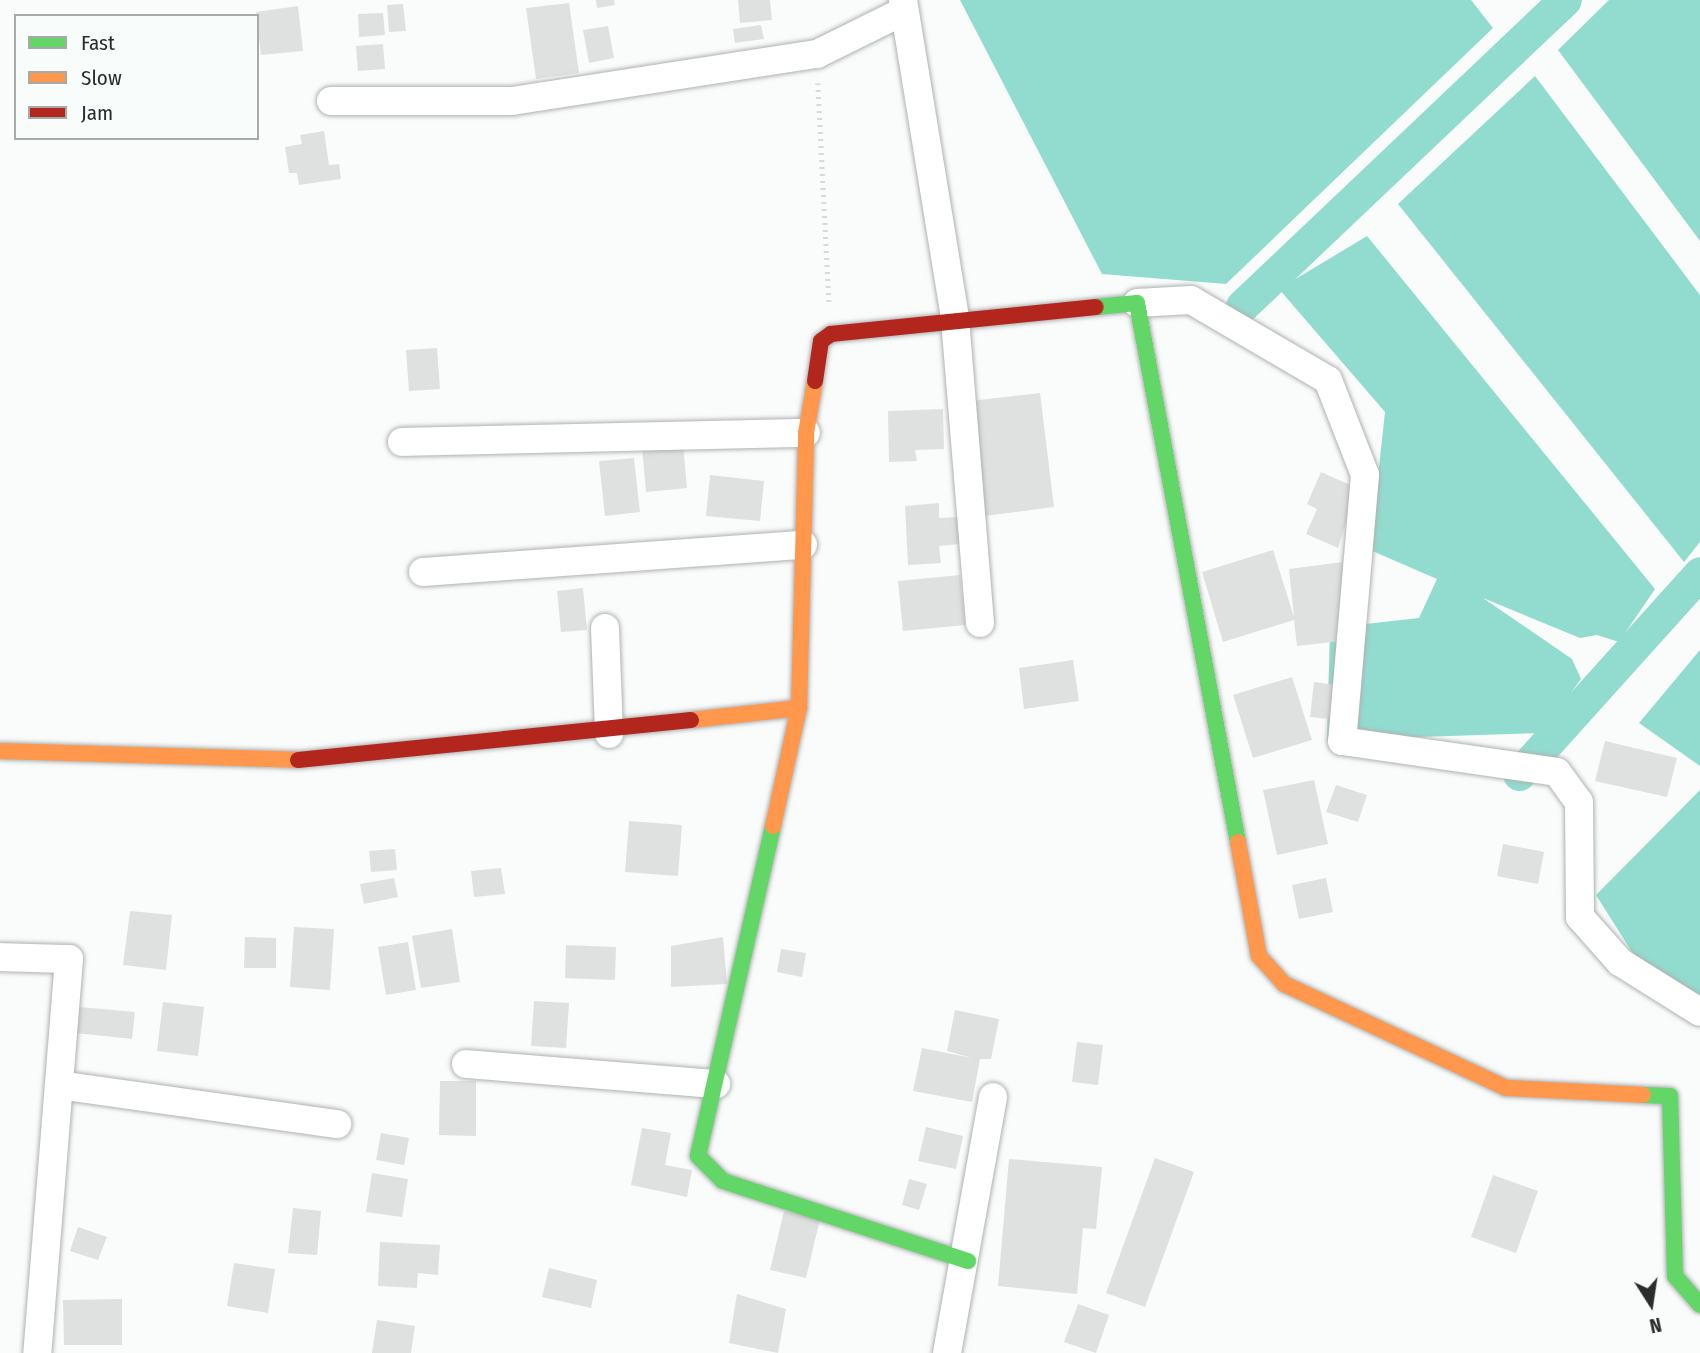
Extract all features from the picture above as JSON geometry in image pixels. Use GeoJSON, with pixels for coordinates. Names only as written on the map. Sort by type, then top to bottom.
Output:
{"type":"FeatureCollection","features":[{"type":"Feature","properties":{"kind":"street"},"geometry":{"type":"LineString","coordinates":[[331,101],[512,101],[817,54],[903,6],[955,318],[980,623]]}},
{"type":"Feature","properties":{"kind":"street"},"geometry":{"type":"LineString","coordinates":[[968,1261],[723,1181],[698,1156],[799,708],[806,433],[821,341],[831,334],[955,318],[1191,300],[1328,380],[1365,475],[1342,741],[1557,772],[1579,802],[1580,916],[1620,961],[1700,1012]]}},
{"type":"Feature","properties":{"kind":"street"},"geometry":{"type":"LineString","coordinates":[[1137,303],[1259,956],[1284,984],[1506,1088],[1670,1096],[1675,1276],[1700,1305]]}},
{"type":"Feature","properties":{"kind":"street"},"geometry":{"type":"LineString","coordinates":[[402,442],[806,433]]}},
{"type":"Feature","properties":{"kind":"street"},"geometry":{"type":"LineString","coordinates":[[423,572],[803,545]]}},
{"type":"Feature","properties":{"kind":"street"},"geometry":{"type":"LineString","coordinates":[[606,628],[609,734]]}},
{"type":"Feature","properties":{"kind":"street"},"geometry":{"type":"LineString","coordinates":[[0,751],[331,761],[609,734],[799,708]]}},
{"type":"Feature","properties":{"kind":"street"},"geometry":{"type":"LineString","coordinates":[[0,957],[69,959],[37,1353]]}},
{"type":"Feature","properties":{"kind":"street"},"geometry":{"type":"LineString","coordinates":[[466,1064],[716,1084]]}},
{"type":"Feature","properties":{"kind":"street"},"geometry":{"type":"LineString","coordinates":[[59,1085],[337,1124]]}},
{"type":"Feature","properties":{"kind":"street"},"geometry":{"type":"LineString","coordinates":[[947,1353],[968,1261],[993,1097]]}},
{"type":"Feature","properties":{"kind":"path"},"geometry":{"type":"LineString","coordinates":[[817,54],[831,334]]}},
{"type":"Feature","properties":{"kind":"shaded area"},"geometry":{"type":"Polygon","coordinates":[[[960,0],[1471,0],[1493,28],[1226,284],[1102,274],[960,0]]]}},
{"type":"Feature","properties":{"kind":"shaded area"},"geometry":{"type":"Polygon","coordinates":[[[1609,0],[1700,0],[1700,241],[1558,50],[1609,0]]]}},
{"type":"Feature","properties":{"kind":"shaded area"},"geometry":{"type":"Polygon","coordinates":[[[1535,76],[1700,295],[1700,542],[1684,562],[1398,204],[1535,76]]]}},
{"type":"Feature","properties":{"kind":"shaded area"},"geometry":{"type":"Polygon","coordinates":[[[1367,236],[1655,589],[1619,642],[1597,635],[1580,638],[1483,598],[1572,659],[1581,679],[1542,733],[1327,740],[1330,628],[1419,618],[1437,579],[1370,550],[1385,412],[1279,289],[1367,236]]]}},
{"type":"Feature","properties":{"kind":"shaded area"},"geometry":{"type":"Polygon","coordinates":[[[1700,650],[1700,766],[1639,723],[1700,650]]]}},
{"type":"Feature","properties":{"kind":"shaded area"},"geometry":{"type":"Polygon","coordinates":[[[1700,790],[1700,1025],[1666,1006],[1596,895],[1700,790]]]}},
{"type":"Feature","properties":{"kind":"building"},"geometry":{"type":"Polygon","coordinates":[[[596,0],[614,0],[615,5],[597,8],[596,0]]]}},
{"type":"Feature","properties":{"kind":"building"},"geometry":{"type":"Polygon","coordinates":[[[738,0],[770,0],[772,20],[740,23],[738,0]]]}},
{"type":"Feature","properties":{"kind":"building"},"geometry":{"type":"Polygon","coordinates":[[[569,3],[579,73],[536,79],[526,8],[569,3]]]}},
{"type":"Feature","properties":{"kind":"building"},"geometry":{"type":"Polygon","coordinates":[[[403,4],[406,31],[389,32],[387,5],[403,4]]]}},
{"type":"Feature","properties":{"kind":"building"},"geometry":{"type":"Polygon","coordinates":[[[298,6],[303,51],[261,55],[259,14],[256,12],[298,6]]]}},
{"type":"Feature","properties":{"kind":"building"},"geometry":{"type":"Polygon","coordinates":[[[383,13],[385,35],[359,37],[358,14],[383,13]]]}},
{"type":"Feature","properties":{"kind":"building"},"geometry":{"type":"Polygon","coordinates":[[[761,25],[764,39],[735,43],[733,29],[761,25]]]}},
{"type":"Feature","properties":{"kind":"building"},"geometry":{"type":"Polygon","coordinates":[[[608,26],[614,58],[589,63],[583,30],[608,26]]]}},
{"type":"Feature","properties":{"kind":"building"},"geometry":{"type":"Polygon","coordinates":[[[383,44],[385,69],[358,71],[356,46],[383,44]]]}},
{"type":"Feature","properties":{"kind":"building"},"geometry":{"type":"Polygon","coordinates":[[[324,131],[329,165],[339,164],[341,179],[299,185],[297,173],[289,173],[285,147],[302,144],[300,135],[324,131]]]}},
{"type":"Feature","properties":{"kind":"building"},"geometry":{"type":"Polygon","coordinates":[[[437,348],[440,389],[409,391],[406,350],[437,348]]]}},
{"type":"Feature","properties":{"kind":"building"},"geometry":{"type":"Polygon","coordinates":[[[1040,393],[1054,507],[984,516],[971,401],[1040,393]]]}},
{"type":"Feature","properties":{"kind":"building"},"geometry":{"type":"Polygon","coordinates":[[[943,409],[944,449],[915,450],[917,461],[889,462],[888,411],[943,409]]]}},
{"type":"Feature","properties":{"kind":"building"},"geometry":{"type":"Polygon","coordinates":[[[683,444],[687,488],[646,492],[642,448],[683,444]]]}},
{"type":"Feature","properties":{"kind":"building"},"geometry":{"type":"Polygon","coordinates":[[[634,458],[640,512],[605,516],[599,461],[634,458]]]}},
{"type":"Feature","properties":{"kind":"building"},"geometry":{"type":"Polygon","coordinates":[[[1321,472],[1357,488],[1338,548],[1306,534],[1317,509],[1307,504],[1321,472]]]}},
{"type":"Feature","properties":{"kind":"building"},"geometry":{"type":"Polygon","coordinates":[[[710,475],[764,481],[760,521],[706,516],[710,475]]]}},
{"type":"Feature","properties":{"kind":"building"},"geometry":{"type":"Polygon","coordinates":[[[939,503],[939,518],[958,517],[960,544],[939,546],[941,563],[908,565],[905,506],[939,503]]]}},
{"type":"Feature","properties":{"kind":"building"},"geometry":{"type":"Polygon","coordinates":[[[1273,550],[1294,617],[1289,569],[1343,562],[1351,640],[1297,646],[1294,620],[1223,642],[1202,572],[1273,550]]]}},
{"type":"Feature","properties":{"kind":"building"},"geometry":{"type":"Polygon","coordinates":[[[960,575],[965,625],[903,631],[898,581],[960,575]]]}},
{"type":"Feature","properties":{"kind":"building"},"geometry":{"type":"Polygon","coordinates":[[[583,588],[587,630],[561,632],[557,591],[583,588]]]}},
{"type":"Feature","properties":{"kind":"building"},"geometry":{"type":"Polygon","coordinates":[[[1073,660],[1079,701],[1024,709],[1019,668],[1073,660]]]}},
{"type":"Feature","properties":{"kind":"building"},"geometry":{"type":"Polygon","coordinates":[[[1292,677],[1312,740],[1253,758],[1233,695],[1292,677]]]}},
{"type":"Feature","properties":{"kind":"building"},"geometry":{"type":"Polygon","coordinates":[[[1314,682],[1344,686],[1339,720],[1310,717],[1314,682]]]}},
{"type":"Feature","properties":{"kind":"building"},"geometry":{"type":"Polygon","coordinates":[[[1605,741],[1677,758],[1667,797],[1595,781],[1605,741]]]}},
{"type":"Feature","properties":{"kind":"building"},"geometry":{"type":"Polygon","coordinates":[[[1314,780],[1328,844],[1277,855],[1263,790],[1314,780]]]}},
{"type":"Feature","properties":{"kind":"building"},"geometry":{"type":"Polygon","coordinates":[[[1336,785],[1367,795],[1358,822],[1326,812],[1336,785]]]}},
{"type":"Feature","properties":{"kind":"building"},"geometry":{"type":"Polygon","coordinates":[[[629,821],[682,825],[678,876],[625,872],[629,821]]]}},
{"type":"Feature","properties":{"kind":"building"},"geometry":{"type":"Polygon","coordinates":[[[1503,844],[1544,852],[1538,884],[1497,876],[1503,844]]]}},
{"type":"Feature","properties":{"kind":"building"},"geometry":{"type":"Polygon","coordinates":[[[395,849],[397,870],[371,872],[369,851],[395,849]]]}},
{"type":"Feature","properties":{"kind":"building"},"geometry":{"type":"Polygon","coordinates":[[[501,868],[505,894],[474,897],[471,871],[501,868]]]}},
{"type":"Feature","properties":{"kind":"building"},"geometry":{"type":"Polygon","coordinates":[[[394,878],[398,897],[364,904],[360,884],[394,878]]]}},
{"type":"Feature","properties":{"kind":"building"},"geometry":{"type":"Polygon","coordinates":[[[1326,878],[1333,912],[1299,919],[1292,885],[1326,878]]]}},
{"type":"Feature","properties":{"kind":"building"},"geometry":{"type":"Polygon","coordinates":[[[130,911],[172,915],[166,970],[123,965],[130,911]]]}},
{"type":"Feature","properties":{"kind":"building"},"geometry":{"type":"Polygon","coordinates":[[[294,927],[334,929],[330,990],[290,987],[294,927]]]}},
{"type":"Feature","properties":{"kind":"building"},"geometry":{"type":"Polygon","coordinates":[[[452,929],[460,982],[421,988],[412,936],[452,929]]]}},
{"type":"Feature","properties":{"kind":"building"},"geometry":{"type":"Polygon","coordinates":[[[245,937],[276,938],[276,968],[244,968],[245,937]]]}},
{"type":"Feature","properties":{"kind":"building"},"geometry":{"type":"Polygon","coordinates":[[[723,937],[727,984],[671,987],[671,946],[723,937]]]}},
{"type":"Feature","properties":{"kind":"building"},"geometry":{"type":"Polygon","coordinates":[[[408,942],[416,990],[386,995],[378,947],[408,942]]]}},
{"type":"Feature","properties":{"kind":"building"},"geometry":{"type":"Polygon","coordinates":[[[566,945],[616,947],[615,980],[565,978],[566,945]]]}},
{"type":"Feature","properties":{"kind":"building"},"geometry":{"type":"Polygon","coordinates":[[[781,949],[806,953],[802,977],[777,972],[781,949]]]}},
{"type":"Feature","properties":{"kind":"building"},"geometry":{"type":"Polygon","coordinates":[[[534,1001],[569,1003],[566,1048],[531,1046],[534,1001]]]}},
{"type":"Feature","properties":{"kind":"building"},"geometry":{"type":"Polygon","coordinates":[[[163,1002],[204,1007],[198,1056],[157,1051],[163,1002]]]}},
{"type":"Feature","properties":{"kind":"building"},"geometry":{"type":"Polygon","coordinates":[[[79,1007],[135,1012],[132,1039],[76,1033],[79,1007]]]}},
{"type":"Feature","properties":{"kind":"building"},"geometry":{"type":"Polygon","coordinates":[[[955,1010],[999,1019],[991,1059],[980,1059],[972,1102],[913,1091],[922,1048],[972,1058],[947,1051],[955,1010]]]}},
{"type":"Feature","properties":{"kind":"building"},"geometry":{"type":"Polygon","coordinates":[[[1077,1042],[1103,1045],[1098,1085],[1072,1082],[1077,1042]]]}},
{"type":"Feature","properties":{"kind":"building"},"geometry":{"type":"Polygon","coordinates":[[[440,1081],[476,1081],[476,1136],[439,1135],[440,1081]]]}},
{"type":"Feature","properties":{"kind":"building"},"geometry":{"type":"Polygon","coordinates":[[[926,1127],[963,1136],[956,1169],[918,1161],[926,1127]]]}},
{"type":"Feature","properties":{"kind":"building"},"geometry":{"type":"Polygon","coordinates":[[[642,1128],[671,1133],[665,1165],[692,1170],[687,1197],[631,1185],[642,1128]]]}},
{"type":"Feature","properties":{"kind":"building"},"geometry":{"type":"Polygon","coordinates":[[[381,1133],[409,1138],[404,1165],[376,1160],[381,1133]]]}},
{"type":"Feature","properties":{"kind":"building"},"geometry":{"type":"Polygon","coordinates":[[[1155,1158],[1194,1172],[1145,1307],[1106,1293],[1155,1158]]]}},
{"type":"Feature","properties":{"kind":"building"},"geometry":{"type":"Polygon","coordinates":[[[1009,1159],[1102,1167],[1096,1229],[1083,1228],[1077,1294],[998,1286],[1009,1159]]]}},
{"type":"Feature","properties":{"kind":"building"},"geometry":{"type":"Polygon","coordinates":[[[372,1173],[408,1179],[402,1217],[366,1212],[372,1173]]]}},
{"type":"Feature","properties":{"kind":"building"},"geometry":{"type":"Polygon","coordinates":[[[1493,1175],[1538,1191],[1516,1253],[1471,1237],[1493,1175]]]}},
{"type":"Feature","properties":{"kind":"building"},"geometry":{"type":"Polygon","coordinates":[[[909,1179],[927,1184],[919,1210],[902,1205],[909,1179]]]}},
{"type":"Feature","properties":{"kind":"building"},"geometry":{"type":"Polygon","coordinates":[[[293,1208],[321,1211],[317,1255],[288,1253],[293,1208]]]}},
{"type":"Feature","properties":{"kind":"building"},"geometry":{"type":"Polygon","coordinates":[[[784,1211],[820,1219],[806,1278],[770,1270],[784,1211]]]}},
{"type":"Feature","properties":{"kind":"building"},"geometry":{"type":"Polygon","coordinates":[[[78,1227],[107,1237],[98,1260],[70,1251],[78,1227]]]}},
{"type":"Feature","properties":{"kind":"building"},"geometry":{"type":"Polygon","coordinates":[[[380,1242],[440,1245],[438,1275],[418,1273],[417,1288],[378,1286],[380,1242]]]}},
{"type":"Feature","properties":{"kind":"building"},"geometry":{"type":"Polygon","coordinates":[[[234,1263],[275,1269],[268,1313],[227,1306],[234,1263]]]}},
{"type":"Feature","properties":{"kind":"building"},"geometry":{"type":"Polygon","coordinates":[[[549,1268],[597,1280],[591,1308],[542,1297],[549,1268]]]}},
{"type":"Feature","properties":{"kind":"building"},"geometry":{"type":"Polygon","coordinates":[[[737,1294],[786,1309],[778,1353],[729,1343],[737,1294]]]}},
{"type":"Feature","properties":{"kind":"building"},"geometry":{"type":"Polygon","coordinates":[[[122,1299],[122,1345],[64,1345],[63,1300],[122,1299]]]}},
{"type":"Feature","properties":{"kind":"building"},"geometry":{"type":"Polygon","coordinates":[[[1078,1304],[1109,1315],[1096,1353],[1064,1342],[1078,1304]]]}},
{"type":"Feature","properties":{"kind":"building"},"geometry":{"type":"Polygon","coordinates":[[[377,1320],[415,1326],[411,1353],[372,1353],[377,1320]]]}},
{"type":"Feature","properties":{"kind":"waterway"},"geometry":{"type":"LineString","coordinates":[[1242,306],[1565,0]]}},
{"type":"Feature","properties":{"kind":"waterway"},"geometry":{"type":"LineString","coordinates":[[1519,774],[1700,573]]}},
{"type":"Feature","properties":{"kind":"traffic: fast"},"geometry":{"type":"LineString","coordinates":[[1096,307],[1137,303],[1238,842]]}},
{"type":"Feature","properties":{"kind":"traffic: fast"},"geometry":{"type":"LineString","coordinates":[[773,826],[698,1156],[723,1181],[968,1261]]}},
{"type":"Feature","properties":{"kind":"traffic: fast"},"geometry":{"type":"LineString","coordinates":[[1643,1095],[1670,1096],[1675,1276],[1700,1305]]}},
{"type":"Feature","properties":{"kind":"traffic: slow"},"geometry":{"type":"LineString","coordinates":[[773,826],[799,708],[806,433],[815,381]]}},
{"type":"Feature","properties":{"kind":"traffic: slow"},"geometry":{"type":"LineString","coordinates":[[691,720],[799,708]]}},
{"type":"Feature","properties":{"kind":"traffic: slow"},"geometry":{"type":"LineString","coordinates":[[0,751],[298,760]]}},
{"type":"Feature","properties":{"kind":"traffic: slow"},"geometry":{"type":"LineString","coordinates":[[1238,842],[1259,956],[1284,984],[1506,1088],[1643,1095]]}},
{"type":"Feature","properties":{"kind":"traffic: jam"},"geometry":{"type":"LineString","coordinates":[[815,381],[821,341],[831,334],[1096,307]]}},
{"type":"Feature","properties":{"kind":"traffic: jam"},"geometry":{"type":"LineString","coordinates":[[298,760],[691,720]]}}]}
